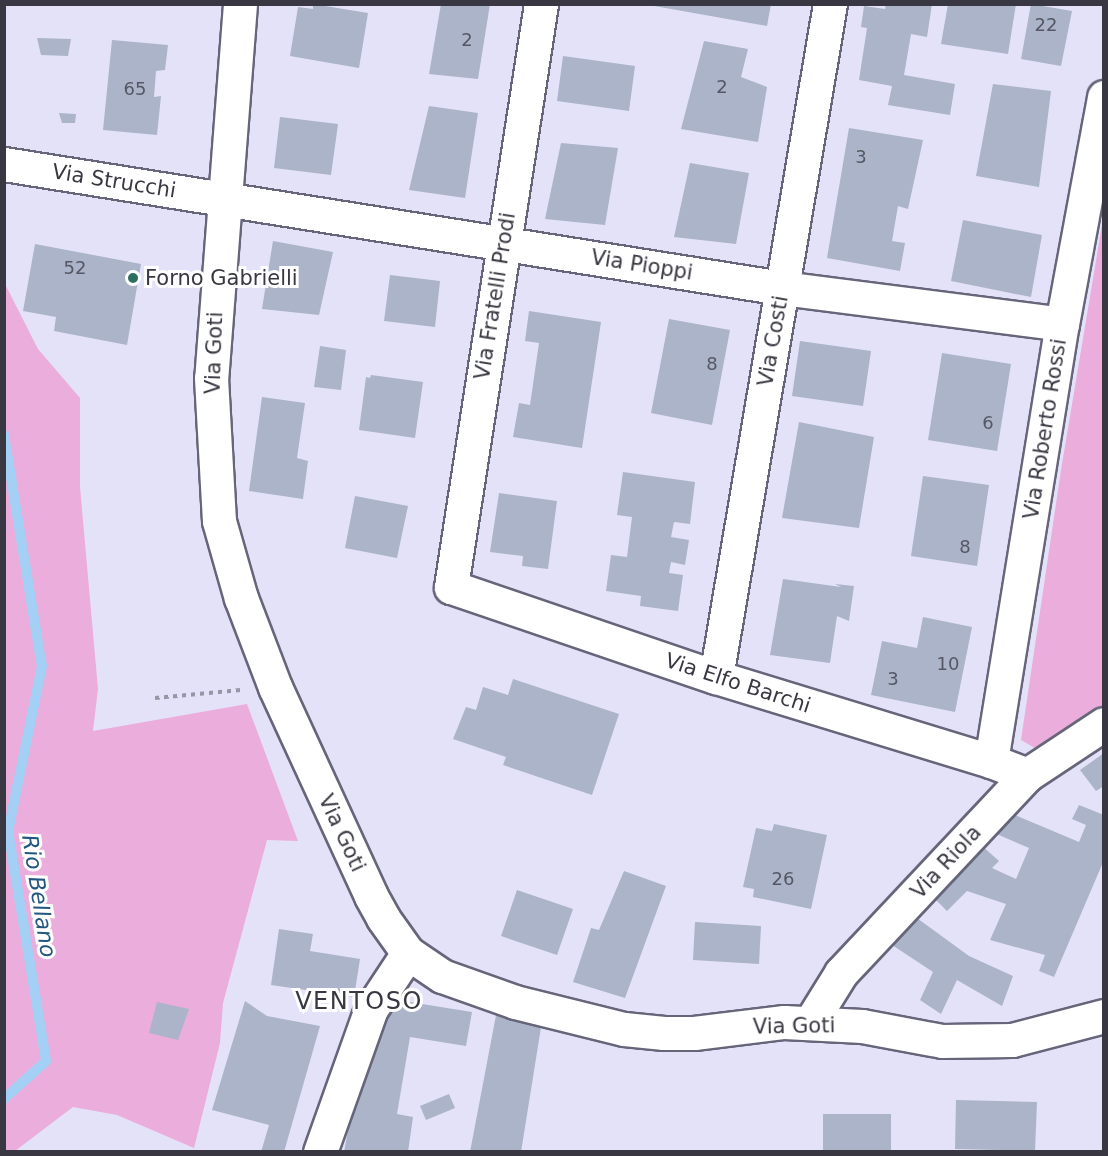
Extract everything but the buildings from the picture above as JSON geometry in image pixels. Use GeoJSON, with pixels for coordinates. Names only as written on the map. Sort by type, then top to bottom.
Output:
{"type":"FeatureCollection","features":[{"type":"Feature","properties":{"kind":"street","name":"Via Goti"},"geometry":{"type":"LineString","coordinates":[[240,4],[223,199],[211,378],[215,490],[229,561],[275,687],[371,896],[383,918],[408,953],[442,976],[474,989],[624,1029],[694,1033],[784,1022],[862,1026],[942,1041],[977,1041],[1012,1040],[1104,1016]]}},
{"type":"Feature","properties":{"kind":"street","name":"Via Fratelli Prodi"},"geometry":{"type":"LineString","coordinates":[[451,587],[541,4]]}},
{"type":"Feature","properties":{"kind":"street","name":"Via Costi"},"geometry":{"type":"LineString","coordinates":[[716,677],[830,4]]}},
{"type":"Feature","properties":{"kind":"street","name":"Via Roberto Rossi"},"geometry":{"type":"LineString","coordinates":[[991,761],[1062,324],[1104,97]]}},
{"type":"Feature","properties":{"kind":"street","name":"Via Strucchi"},"geometry":{"type":"LineString","coordinates":[[4,164],[223,199]]}},
{"type":"Feature","properties":{"kind":"street","name":"Via Pioppi"},"geometry":{"type":"LineString","coordinates":[[223,199],[782,288],[1062,324]]}},
{"type":"Feature","properties":{"kind":"street","name":"Via Elfo Barchi"},"geometry":{"type":"LineString","coordinates":[[451,587],[716,677],[991,761],[1027,775]]}},
{"type":"Feature","properties":{"kind":"street","name":"Via Riola"},"geometry":{"type":"LineString","coordinates":[[810,1023],[841,973],[1027,775],[1104,724]]}},
{"type":"Feature","properties":{"kind":"street"},"geometry":{"type":"LineString","coordinates":[[320,1152],[371,1009],[408,953]]}},
{"type":"Feature","properties":{"kind":"path"},"geometry":{"type":"LineString","coordinates":[[155,699],[275,687]]}},
{"type":"Feature","properties":{"kind":"shaded area"},"geometry":{"type":"Polygon","coordinates":[[[1103,219],[1103,724],[1052,758],[1021,740],[1061,470],[1103,219]]]}},
{"type":"Feature","properties":{"kind":"shaded area"},"geometry":{"type":"Polygon","coordinates":[[[4,282],[38,349],[80,398],[80,487],[98,689],[93,731],[247,704],[298,841],[267,840],[223,1003],[220,1043],[194,1148],[117,1115],[73,1107],[15,1151],[5,1151],[4,282]]]}},
{"type":"Feature","properties":{"kind":"waterway","name":"Rio Bellano"},"geometry":{"type":"LineString","coordinates":[[4,435],[42,666],[8,831],[46,1061],[4,1099]]}},
{"type":"Feature","properties":{"kind":"place","name":"Forno Gabrielli"},"geometry":{"type":"Point","coordinates":[133,278]}},
{"type":"Feature","properties":{"kind":"district","name":"VENTOSO"},"geometry":{"type":"Point","coordinates":[359,1002]}}]}
